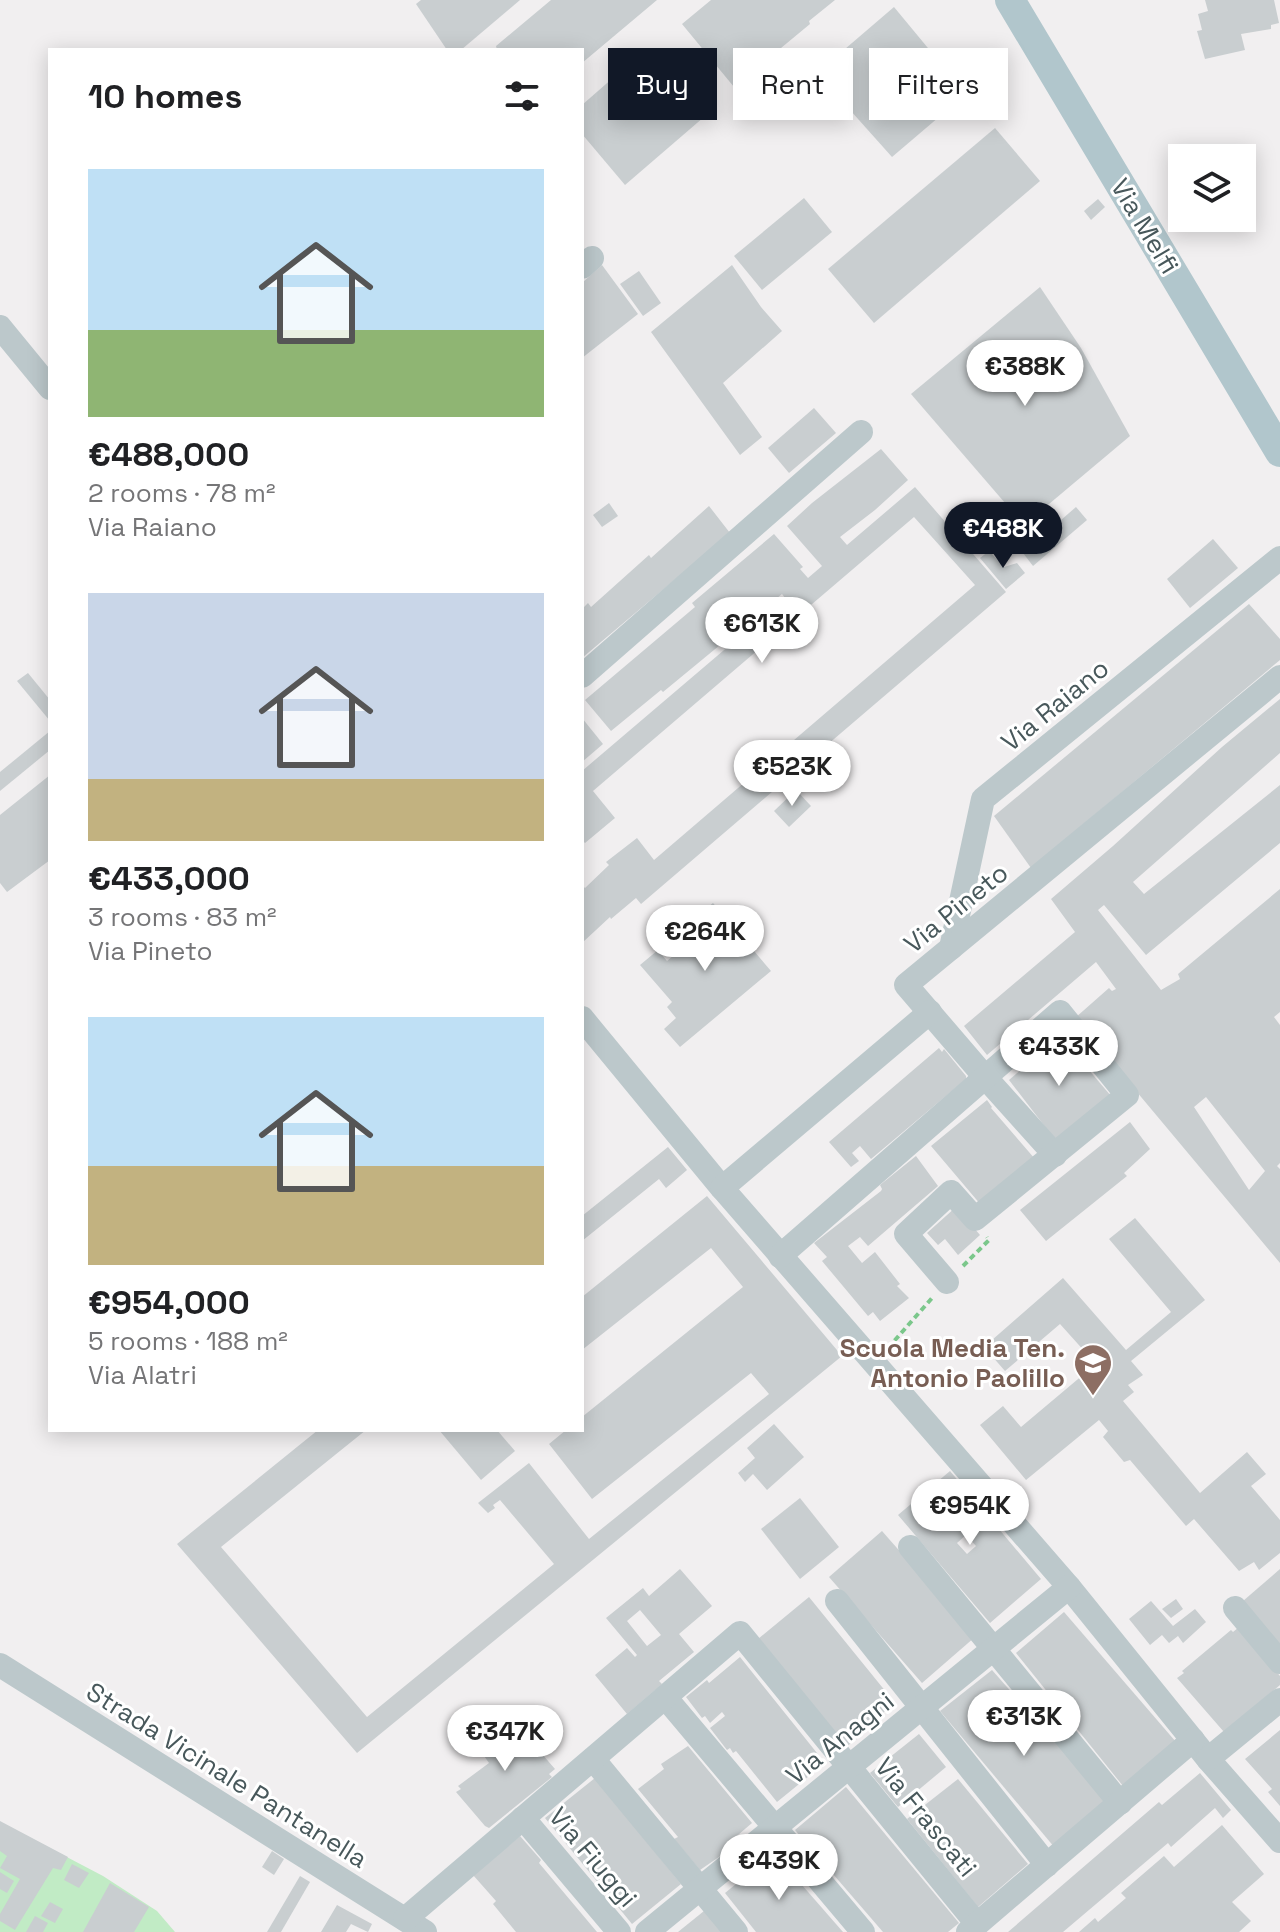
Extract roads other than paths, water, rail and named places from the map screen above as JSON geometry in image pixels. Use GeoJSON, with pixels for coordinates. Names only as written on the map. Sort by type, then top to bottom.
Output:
{"type":"FeatureCollection","features":[{"type":"Feature","properties":{"kind":"main road","name":"Via Melfi"},"geometry":{"type":"LineString","coordinates":[[1010,0],[1280,452]]}},
{"type":"Feature","properties":{"kind":"street"},"geometry":{"type":"LineString","coordinates":[[0,327],[48,386]]}},
{"type":"Feature","properties":{"kind":"street"},"geometry":{"type":"LineString","coordinates":[[584,674],[861,432]]}},
{"type":"Feature","properties":{"kind":"street","name":"Via Raiano"},"geometry":{"type":"LineString","coordinates":[[951,948],[983,799],[1280,558]]}},
{"type":"Feature","properties":{"kind":"street","name":"Via Pineto"},"geometry":{"type":"LineString","coordinates":[[930,1012],[906,985],[1280,677]]}},
{"type":"Feature","properties":{"kind":"street"},"geometry":{"type":"LineString","coordinates":[[722,1188],[930,1012],[1055,1155]]}},
{"type":"Feature","properties":{"kind":"street"},"geometry":{"type":"LineString","coordinates":[[780,1256],[1060,1012],[1127,1095],[975,1219],[951,1192],[906,1234],[947,1282]]}},
{"type":"Feature","properties":{"kind":"street"},"geometry":{"type":"LineString","coordinates":[[584,1020],[780,1256],[1069,1587],[1201,1750],[1280,1841]]}},
{"type":"Feature","properties":{"kind":"street"},"geometry":{"type":"LineString","coordinates":[[910,1547],[1120,1803]]}},
{"type":"Feature","properties":{"kind":"street","name":"Via Anagni"},"geometry":{"type":"LineString","coordinates":[[647,1932],[1069,1587]]}},
{"type":"Feature","properties":{"kind":"street"},"geometry":{"type":"LineString","coordinates":[[837,1601],[1047,1865]]}},
{"type":"Feature","properties":{"kind":"street"},"geometry":{"type":"LineString","coordinates":[[1235,1608],[1280,1662]]}},
{"type":"Feature","properties":{"kind":"street","name":"Via Frascati"},"geometry":{"type":"LineString","coordinates":[[665,1697],[740,1633],[849,1767],[973,1928]]}},
{"type":"Feature","properties":{"kind":"street","name":"Strada Vicinale Pantanella"},"geometry":{"type":"LineString","coordinates":[[0,1665],[415,1926]]}},
{"type":"Feature","properties":{"kind":"street"},"geometry":{"type":"LineString","coordinates":[[415,1926],[523,1818],[665,1697],[863,1932]]}},
{"type":"Feature","properties":{"kind":"street"},"geometry":{"type":"LineString","coordinates":[[973,1928],[1120,1803],[1280,1700]]}},
{"type":"Feature","properties":{"kind":"street"},"geometry":{"type":"LineString","coordinates":[[593,1759],[736,1932]]}},
{"type":"Feature","properties":{"kind":"street","name":"Via Fiuggi"},"geometry":{"type":"LineString","coordinates":[[523,1818],[619,1932]]}},
{"type":"Feature","properties":{"kind":"place","name":"Scuola Media Ten. Antonio Paolillo"},"geometry":{"type":"Point","coordinates":[1093,1397]}}]}
